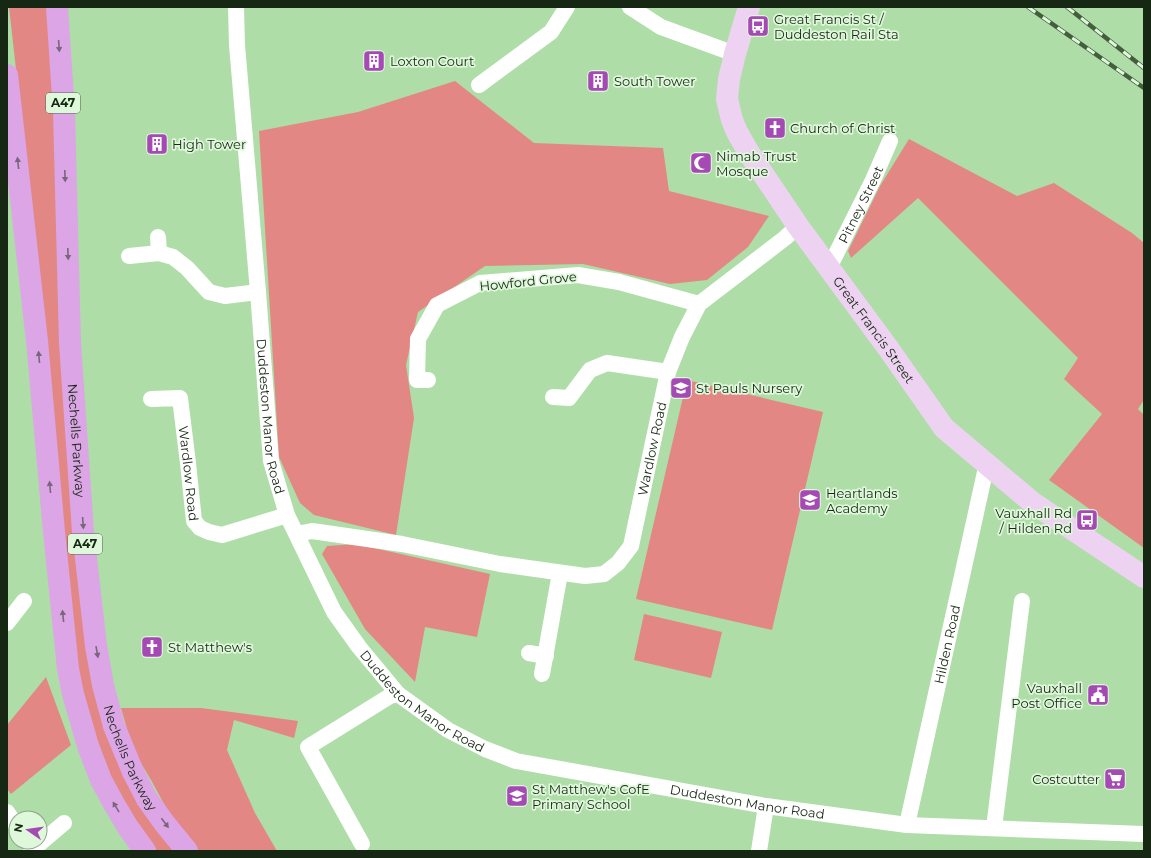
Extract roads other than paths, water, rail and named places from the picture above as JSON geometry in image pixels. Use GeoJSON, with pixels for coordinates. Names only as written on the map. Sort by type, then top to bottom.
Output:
{"type":"FeatureCollection","features":[{"type":"Feature","properties":{"kind":"main road","name":"Nechells Parkway"},"geometry":{"type":"LineString","coordinates":[[57,7],[64,112],[70,343],[83,532],[96,646],[103,685],[114,726],[132,772],[147,799],[187,851]]}},
{"type":"Feature","properties":{"kind":"main road","name":"Great Francis Street"},"geometry":{"type":"LineString","coordinates":[[749,7],[729,79],[727,99],[732,120],[737,132],[749,153],[798,226],[888,348],[944,428],[1033,503],[1144,577]]}},
{"type":"Feature","properties":{"kind":"main road","name":"A47"},"geometry":{"type":"LineString","coordinates":[[7,75],[37,341],[68,668],[88,746],[101,780],[117,810],[145,851]]}},
{"type":"Feature","properties":{"kind":"street","name":"Duddeston Manor Road"},"geometry":{"type":"LineString","coordinates":[[236,7],[237,45],[271,461],[287,515],[334,612],[359,647],[398,694],[448,730],[485,749],[516,761],[766,806],[906,824],[1144,834]]}},
{"type":"Feature","properties":{"kind":"street"},"geometry":{"type":"LineString","coordinates":[[479,85],[551,32],[567,7]]}},
{"type":"Feature","properties":{"kind":"street"},"geometry":{"type":"LineString","coordinates":[[630,7],[661,27],[735,54]]}},
{"type":"Feature","properties":{"kind":"street","name":"Pitney Street"},"geometry":{"type":"LineString","coordinates":[[829,268],[873,180],[890,140]]}},
{"type":"Feature","properties":{"kind":"street","name":"Wardlow Road"},"geometry":{"type":"LineString","coordinates":[[297,534],[312,531],[402,544],[500,564],[560,573],[585,576],[604,574],[618,563],[631,546],[668,372],[682,338],[699,304],[785,238],[798,226]]}},
{"type":"Feature","properties":{"kind":"street"},"geometry":{"type":"LineString","coordinates":[[129,256],[158,245],[188,268],[209,292],[225,296],[258,292]]}},
{"type":"Feature","properties":{"kind":"street","name":"Howford Grove"},"geometry":{"type":"LineString","coordinates":[[417,380],[418,339],[437,305],[480,283],[578,275],[619,282],[699,304]]}},
{"type":"Feature","properties":{"kind":"street"},"geometry":{"type":"LineString","coordinates":[[553,397],[573,401],[590,370],[607,363],[668,372]]}},
{"type":"Feature","properties":{"kind":"street","name":"Wardlow Road"},"geometry":{"type":"LineString","coordinates":[[151,399],[186,398],[188,463],[194,521],[200,528],[222,535],[287,515]]}},
{"type":"Feature","properties":{"kind":"street","name":"Hilden Road"},"geometry":{"type":"LineString","coordinates":[[906,824],[987,463]]}},
{"type":"Feature","properties":{"kind":"street"},"geometry":{"type":"LineString","coordinates":[[542,674],[560,573]]}},
{"type":"Feature","properties":{"kind":"street"},"geometry":{"type":"LineString","coordinates":[[8,621],[24,601]]}},
{"type":"Feature","properties":{"kind":"street"},"geometry":{"type":"LineString","coordinates":[[994,828],[1022,601]]}},
{"type":"Feature","properties":{"kind":"street"},"geometry":{"type":"LineString","coordinates":[[529,653],[546,656]]}},
{"type":"Feature","properties":{"kind":"street"},"geometry":{"type":"LineString","coordinates":[[362,844],[308,747],[390,696],[398,694]]}},
{"type":"Feature","properties":{"kind":"street"},"geometry":{"type":"LineString","coordinates":[[760,851],[766,806]]}},
{"type":"Feature","properties":{"kind":"street"},"geometry":{"type":"LineString","coordinates":[[48,835],[64,823]]}},
{"type":"Feature","properties":{"kind":"railway"},"geometry":{"type":"LineString","coordinates":[[1028,7],[1144,88]]}},
{"type":"Feature","properties":{"kind":"railway"},"geometry":{"type":"LineString","coordinates":[[1067,7],[1144,68]]}},
{"type":"Feature","properties":{"kind":"place","name":"Great Francis St / Duddeston Rail Sta"},"geometry":{"type":"Point","coordinates":[758,26]}},
{"type":"Feature","properties":{"kind":"place","name":"Loxton Court"},"geometry":{"type":"Point","coordinates":[374,61]}},
{"type":"Feature","properties":{"kind":"place","name":"South Tower"},"geometry":{"type":"Point","coordinates":[598,81]}},
{"type":"Feature","properties":{"kind":"place","name":"Church of Christ"},"geometry":{"type":"Point","coordinates":[775,128]}},
{"type":"Feature","properties":{"kind":"place","name":"High Tower"},"geometry":{"type":"Point","coordinates":[157,144]}},
{"type":"Feature","properties":{"kind":"place","name":"Nimab Trust Mosque"},"geometry":{"type":"Point","coordinates":[701,163]}},
{"type":"Feature","properties":{"kind":"place","name":"St Pauls Nursery"},"geometry":{"type":"Point","coordinates":[681,388]}},
{"type":"Feature","properties":{"kind":"place","name":"Heartlands Academy"},"geometry":{"type":"Point","coordinates":[810,500]}},
{"type":"Feature","properties":{"kind":"place","name":"Vauxhall Rd / Hilden Rd"},"geometry":{"type":"Point","coordinates":[1087,520]}},
{"type":"Feature","properties":{"kind":"place","name":"St Matthew's"},"geometry":{"type":"Point","coordinates":[152,647]}},
{"type":"Feature","properties":{"kind":"place","name":"Vauxhall Post Office"},"geometry":{"type":"Point","coordinates":[1098,695]}},
{"type":"Feature","properties":{"kind":"place","name":"Costcutter"},"geometry":{"type":"Point","coordinates":[1115,779]}},
{"type":"Feature","properties":{"kind":"place","name":"St Matthew's CofE Primary School"},"geometry":{"type":"Point","coordinates":[517,796]}}]}
